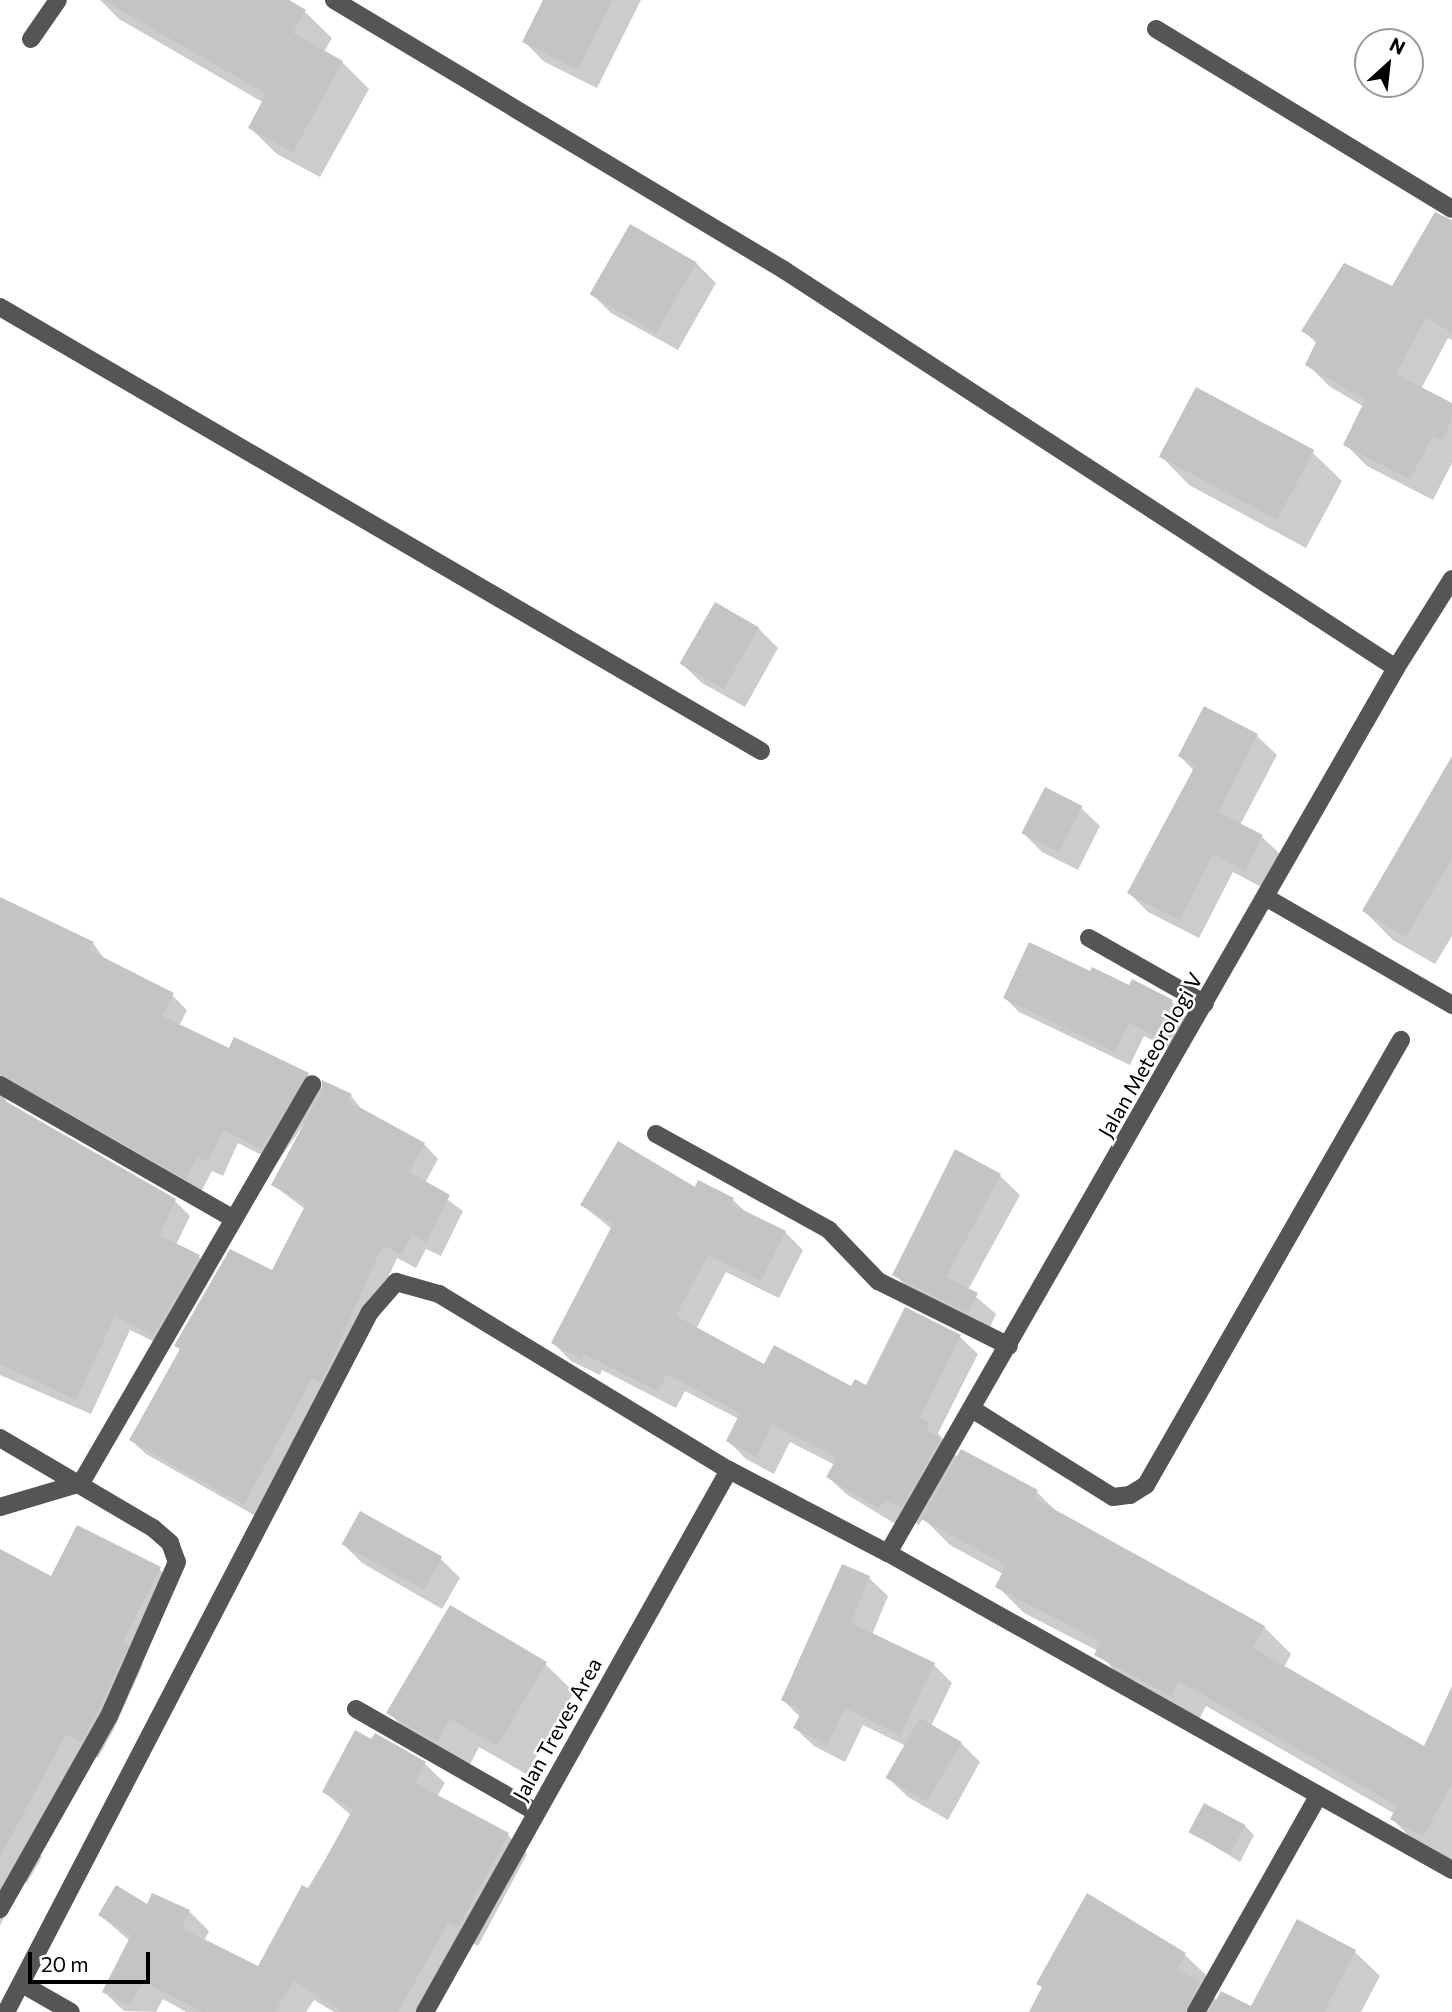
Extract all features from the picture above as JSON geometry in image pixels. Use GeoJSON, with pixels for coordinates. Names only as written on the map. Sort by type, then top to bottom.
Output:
{"type":"FeatureCollection","features":[{"type":"Feature","properties":{"kind":"street"},"geometry":{"type":"LineString","coordinates":[[31,39],[58,0]]}},
{"type":"Feature","properties":{"kind":"street"},"geometry":{"type":"LineString","coordinates":[[334,0],[784,270],[1396,668]]}},
{"type":"Feature","properties":{"kind":"street"},"geometry":{"type":"LineString","coordinates":[[1156,29],[1452,209]]}},
{"type":"Feature","properties":{"kind":"street"},"geometry":{"type":"LineString","coordinates":[[0,307],[761,751]]}},
{"type":"Feature","properties":{"kind":"street","name":"Jalan Meteorologi V"},"geometry":{"type":"LineString","coordinates":[[888,1553],[1267,898],[1396,668],[1452,579]]}},
{"type":"Feature","properties":{"kind":"street"},"geometry":{"type":"LineString","coordinates":[[1267,898],[1452,1005]]}},
{"type":"Feature","properties":{"kind":"street"},"geometry":{"type":"LineString","coordinates":[[1089,938],[1205,1004]]}},
{"type":"Feature","properties":{"kind":"street"},"geometry":{"type":"LineString","coordinates":[[972,1409],[1113,1497],[1130,1495],[1146,1485],[1401,1040]]}},
{"type":"Feature","properties":{"kind":"street"},"geometry":{"type":"LineString","coordinates":[[0,1507],[81,1483],[312,1084]]}},
{"type":"Feature","properties":{"kind":"street"},"geometry":{"type":"LineString","coordinates":[[0,1085],[232,1218]]}},
{"type":"Feature","properties":{"kind":"street"},"geometry":{"type":"LineString","coordinates":[[656,1134],[829,1230],[878,1281],[1009,1346]]}},
{"type":"Feature","properties":{"kind":"street"},"geometry":{"type":"LineString","coordinates":[[6,2012],[370,1312],[396,1282],[439,1294],[729,1470],[888,1553],[1452,1870]]}},
{"type":"Feature","properties":{"kind":"street"},"geometry":{"type":"LineString","coordinates":[[0,1438],[81,1483],[170,1542],[176,1571],[109,1716],[0,1909]]}},
{"type":"Feature","properties":{"kind":"street","name":"Jalan Treves Area"},"geometry":{"type":"LineString","coordinates":[[425,2012],[729,1470]]}},
{"type":"Feature","properties":{"kind":"street"},"geometry":{"type":"LineString","coordinates":[[356,1709],[536,1812]]}},
{"type":"Feature","properties":{"kind":"street"},"geometry":{"type":"LineString","coordinates":[[1196,2012],[1319,1795]]}},
{"type":"Feature","properties":{"kind":"street"},"geometry":{"type":"LineString","coordinates":[[22,1984],[71,2012]]}},
{"type":"Feature","properties":{"kind":"building"},"geometry":{"type":"Polygon","coordinates":[[[103,0],[289,0],[306,10],[293,33],[343,61],[293,152],[248,128],[266,94],[103,0]]]}},
{"type":"Feature","properties":{"kind":"building"},"geometry":{"type":"Polygon","coordinates":[[[543,0],[613,0],[578,70],[522,42],[543,0]]]}},
{"type":"Feature","properties":{"kind":"building"},"geometry":{"type":"Polygon","coordinates":[[[1435,212],[1452,220],[1452,333],[1426,317],[1396,374],[1452,403],[1452,419],[1442,440],[1433,436],[1410,479],[1343,445],[1365,400],[1305,365],[1317,340],[1301,331],[1344,263],[1392,286],[1435,212]]]}},
{"type":"Feature","properties":{"kind":"building"},"geometry":{"type":"Polygon","coordinates":[[[630,224],[697,262],[656,333],[590,294],[630,224]]]}},
{"type":"Feature","properties":{"kind":"building"},"geometry":{"type":"Polygon","coordinates":[[[1196,387],[1314,450],[1277,520],[1159,457],[1196,387]]]}},
{"type":"Feature","properties":{"kind":"building"},"geometry":{"type":"Polygon","coordinates":[[[715,602],[759,628],[724,689],[680,663],[715,602]]]}},
{"type":"Feature","properties":{"kind":"building"},"geometry":{"type":"Polygon","coordinates":[[[1204,706],[1258,734],[1218,812],[1263,835],[1245,871],[1213,854],[1180,920],[1127,893],[1195,766],[1178,756],[1204,706]]]}},
{"type":"Feature","properties":{"kind":"building"},"geometry":{"type":"Polygon","coordinates":[[[1452,756],[1452,858],[1406,937],[1362,911],[1452,756]]]}},
{"type":"Feature","properties":{"kind":"building"},"geometry":{"type":"Polygon","coordinates":[[[1045,787],[1082,806],[1059,852],[1021,833],[1045,787]]]}},
{"type":"Feature","properties":{"kind":"building"},"geometry":{"type":"Polygon","coordinates":[[[0,897],[94,942],[89,950],[174,993],[162,1016],[229,1048],[234,1037],[309,1073],[261,1149],[223,1130],[208,1162],[197,1157],[186,1179],[0,1074],[0,897]]]}},
{"type":"Feature","properties":{"kind":"building"},"geometry":{"type":"Polygon","coordinates":[[[1029,942],[1090,971],[1092,967],[1129,985],[1132,979],[1173,1000],[1155,1036],[1129,1023],[1115,1052],[1003,998],[1029,942]]]}},
{"type":"Feature","properties":{"kind":"building"},"geometry":{"type":"Polygon","coordinates":[[[322,1080],[352,1094],[348,1101],[425,1143],[409,1172],[450,1195],[426,1243],[412,1235],[401,1255],[383,1245],[321,1382],[312,1378],[244,1505],[129,1440],[180,1349],[174,1346],[230,1249],[272,1270],[306,1204],[271,1185],[322,1090],[322,1080]]]}},
{"type":"Feature","properties":{"kind":"building"},"geometry":{"type":"Polygon","coordinates":[[[0,1098],[176,1199],[159,1235],[200,1255],[153,1336],[115,1316],[76,1400],[0,1364],[0,1098]]]}},
{"type":"Feature","properties":{"kind":"building"},"geometry":{"type":"Polygon","coordinates":[[[618,1141],[695,1187],[698,1180],[734,1198],[731,1204],[786,1231],[761,1281],[708,1255],[676,1316],[764,1364],[774,1345],[851,1386],[855,1379],[866,1385],[905,1307],[961,1335],[920,1417],[930,1423],[926,1431],[941,1438],[901,1508],[885,1500],[879,1509],[826,1477],[837,1458],[772,1425],[756,1457],[726,1441],[740,1413],[667,1374],[658,1391],[584,1354],[581,1359],[551,1343],[613,1224],[580,1205],[618,1141]]]}},
{"type":"Feature","properties":{"kind":"building"},"geometry":{"type":"Polygon","coordinates":[[[955,1149],[1001,1174],[946,1277],[978,1293],[968,1313],[892,1275],[955,1149]]]}},
{"type":"Feature","properties":{"kind":"building"},"geometry":{"type":"Polygon","coordinates":[[[961,1449],[1038,1490],[1034,1498],[1265,1626],[1253,1648],[1424,1746],[1452,1686],[1452,1783],[1423,1837],[1390,1819],[1397,1806],[1179,1681],[1171,1696],[1094,1655],[1101,1642],[995,1587],[1006,1565],[921,1519],[961,1449]]]}},
{"type":"Feature","properties":{"kind":"building"},"geometry":{"type":"Polygon","coordinates":[[[360,1511],[442,1557],[424,1590],[342,1544],[360,1511]]]}},
{"type":"Feature","properties":{"kind":"building"},"geometry":{"type":"Polygon","coordinates":[[[77,1525],[161,1567],[122,1643],[128,1646],[98,1712],[81,1742],[66,1734],[0,1857],[0,1549],[51,1576],[77,1525]]]}},
{"type":"Feature","properties":{"kind":"building"},"geometry":{"type":"Polygon","coordinates":[[[842,1564],[870,1576],[851,1623],[935,1663],[900,1735],[845,1708],[827,1745],[793,1728],[802,1711],[781,1700],[842,1564]]]}},
{"type":"Feature","properties":{"kind":"building"},"geometry":{"type":"Polygon","coordinates":[[[450,1605],[547,1662],[497,1746],[450,1719],[437,1742],[386,1713],[450,1605]]]}},
{"type":"Feature","properties":{"kind":"building"},"geometry":{"type":"Polygon","coordinates":[[[920,1718],[962,1742],[927,1802],[886,1778],[920,1718]]]}},
{"type":"Feature","properties":{"kind":"building"},"geometry":{"type":"Polygon","coordinates":[[[355,1730],[371,1739],[375,1733],[426,1762],[415,1783],[509,1833],[458,1928],[448,1923],[398,2012],[343,2012],[294,1981],[275,2012],[203,2012],[143,1981],[130,2006],[102,1992],[131,1935],[98,1915],[116,1885],[147,1904],[152,1893],[190,1910],[182,1928],[258,1966],[302,1885],[309,1889],[353,1809],[322,1792],[355,1730]]]}},
{"type":"Feature","properties":{"kind":"building"},"geometry":{"type":"Polygon","coordinates":[[[1204,1803],[1245,1825],[1230,1854],[1189,1832],[1204,1803]]]}},
{"type":"Feature","properties":{"kind":"building"},"geometry":{"type":"Polygon","coordinates":[[[1087,1893],[1186,1953],[1177,1970],[1200,1981],[1185,2012],[1029,2012],[1042,1987],[1036,1984],[1087,1893]]]}},
{"type":"Feature","properties":{"kind":"building"},"geometry":{"type":"Polygon","coordinates":[[[1297,1919],[1356,1950],[1324,2012],[1209,2012],[1221,1991],[1251,2006],[1297,1919]]]}}]}
